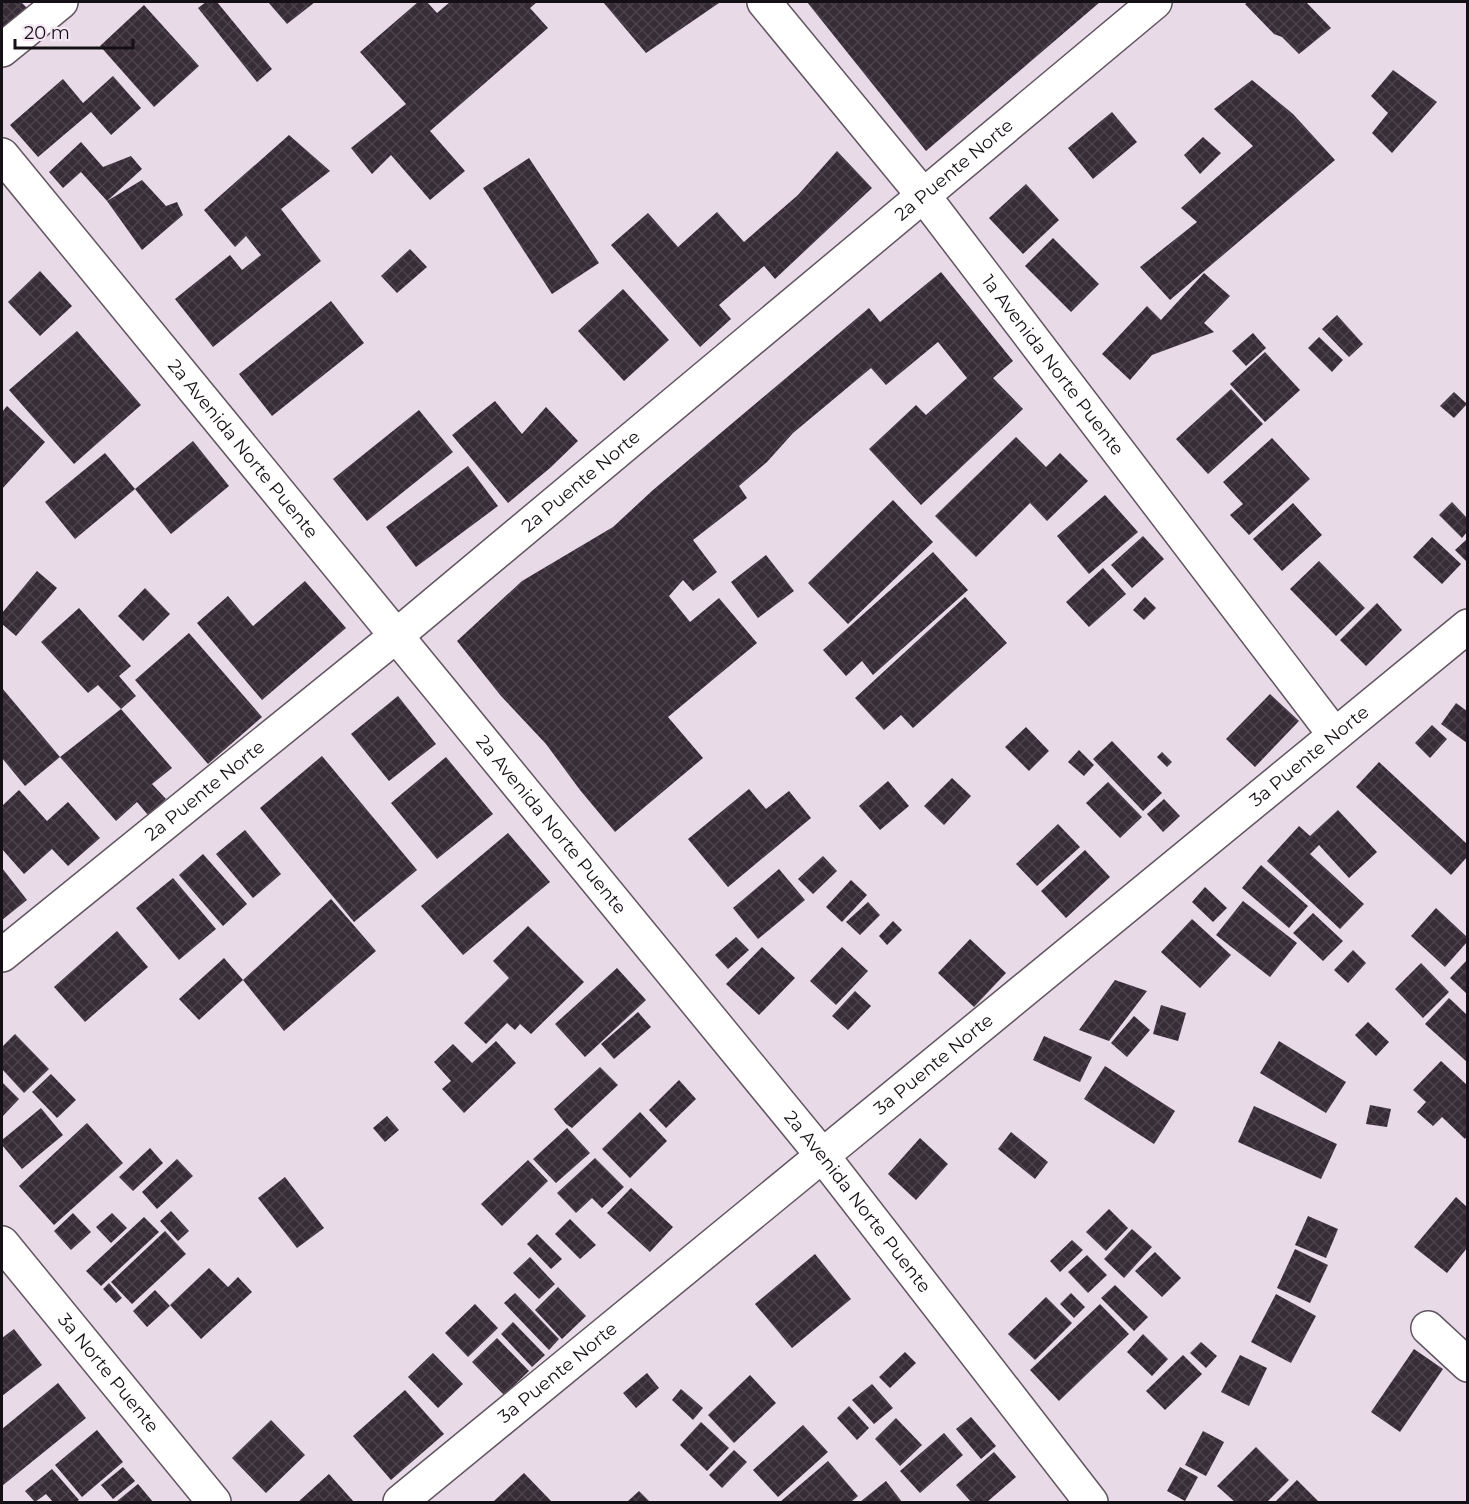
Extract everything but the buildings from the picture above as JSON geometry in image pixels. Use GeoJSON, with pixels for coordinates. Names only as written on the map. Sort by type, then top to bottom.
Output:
{"type":"FeatureCollection","features":[{"type":"Feature","properties":{"kind":"street"},"geometry":{"type":"LineString","coordinates":[[2,50],[61,2]]}},
{"type":"Feature","properties":{"kind":"street","name":"1a Avenida Norte Puente"},"geometry":{"type":"LineString","coordinates":[[764,2],[923,195],[1334,734]]}},
{"type":"Feature","properties":{"kind":"street","name":"2a Puente Norte"},"geometry":{"type":"LineString","coordinates":[[2,956],[396,636],[1155,2]]}},
{"type":"Feature","properties":{"kind":"street","name":"2a Avenida Norte Puente"},"geometry":{"type":"LineString","coordinates":[[2,155],[822,1155],[1091,1503]]}},
{"type":"Feature","properties":{"kind":"street","name":"3a Puente Norte"},"geometry":{"type":"LineString","coordinates":[[400,1503],[1467,626]]}},
{"type":"Feature","properties":{"kind":"street","name":"3a Norte Puente"},"geometry":{"type":"LineString","coordinates":[[2,1243],[214,1503]]}},
{"type":"Feature","properties":{"kind":"street"},"geometry":{"type":"LineString","coordinates":[[1428,1328],[1467,1365]]}}]}
